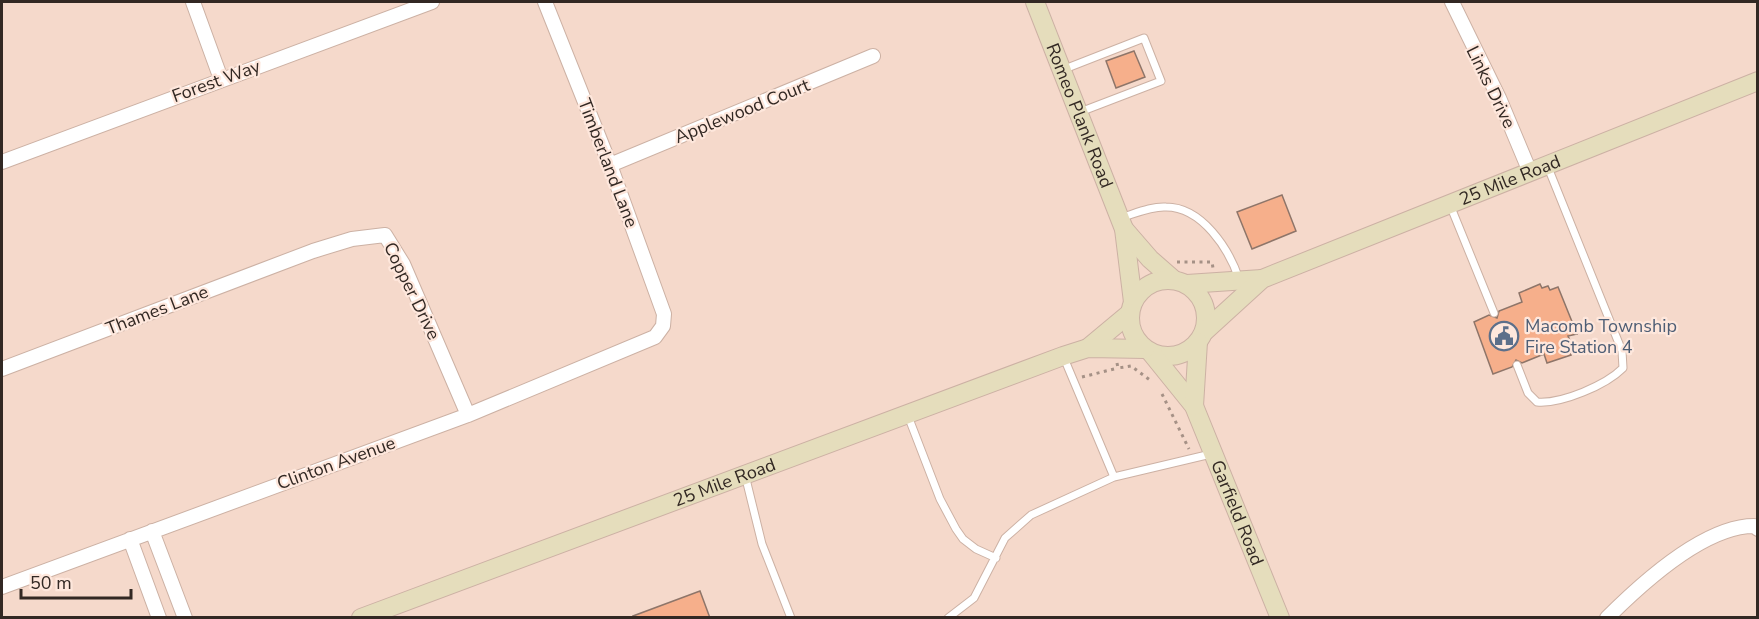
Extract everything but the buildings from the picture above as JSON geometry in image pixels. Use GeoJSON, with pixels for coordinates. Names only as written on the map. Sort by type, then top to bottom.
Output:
{"type":"FeatureCollection","features":[{"type":"Feature","properties":{"kind":"street"},"geometry":{"type":"LineString","coordinates":[[193,2],[221,79]]}},
{"type":"Feature","properties":{"kind":"street","name":"Forest Way"},"geometry":{"type":"LineString","coordinates":[[2,162],[432,2]]}},
{"type":"Feature","properties":{"kind":"street","name":"Timberland Lane"},"geometry":{"type":"LineString","coordinates":[[545,2],[610,165],[664,314],[663,326]]}},
{"type":"Feature","properties":{"kind":"street","name":"Romeo Plank Road"},"geometry":{"type":"LineString","coordinates":[[1035,2],[1122,223],[1132,307]]}},
{"type":"Feature","properties":{"kind":"street","name":"Links Drive"},"geometry":{"type":"LineString","coordinates":[[1452,2],[1499,98],[1530,172]]}},
{"type":"Feature","properties":{"kind":"street","name":"Applewood Court"},"geometry":{"type":"LineString","coordinates":[[610,165],[873,56]]}},
{"type":"Feature","properties":{"kind":"street","name":"25 Mile Road"},"geometry":{"type":"LineString","coordinates":[[1180,282],[1262,279],[1758,81]]}},
{"type":"Feature","properties":{"kind":"street","name":"Romeo Plank Road"},"geometry":{"type":"LineString","coordinates":[[1122,223],[1150,259],[1180,282]]}},
{"type":"Feature","properties":{"kind":"street","name":"Copper Drive"},"geometry":{"type":"LineString","coordinates":[[313,251],[352,239],[385,235],[403,264],[468,415]]}},
{"type":"Feature","properties":{"kind":"street","name":"Thames Lane"},"geometry":{"type":"LineString","coordinates":[[2,369],[313,251]]}},
{"type":"Feature","properties":{"kind":"street","name":"25 Mile Road"},"geometry":{"type":"LineString","coordinates":[[1202,336],[1262,279]]}},
{"type":"Feature","properties":{"kind":"street"},"geometry":{"type":"LineString","coordinates":[[1180,282],[1197,293],[1204,304],[1207,317],[1202,336],[1188,351],[1176,356],[1149,351],[1134,337],[1132,307],[1150,284],[1180,282]]}},
{"type":"Feature","properties":{"kind":"street","name":"25 Mile Road"},"geometry":{"type":"LineString","coordinates":[[1088,348],[1132,307]]}},
{"type":"Feature","properties":{"kind":"street","name":"Clinton Avenue"},"geometry":{"type":"LineString","coordinates":[[2,587],[468,415],[640,345],[655,337],[663,326]]}},
{"type":"Feature","properties":{"kind":"street","name":"Garfield Road"},"geometry":{"type":"LineString","coordinates":[[1194,406],[1202,336]]}},
{"type":"Feature","properties":{"kind":"street","name":"25 Mile Road"},"geometry":{"type":"LineString","coordinates":[[361,618],[1063,356],[1088,348],[1149,351]]}},
{"type":"Feature","properties":{"kind":"street","name":"Garfield Road"},"geometry":{"type":"LineString","coordinates":[[1149,351],[1194,406],[1280,618]]}},
{"type":"Feature","properties":{"kind":"street"},"geometry":{"type":"LineString","coordinates":[[1607,618],[1648,577],[1696,545],[1742,526],[1756,527]]}},
{"type":"Feature","properties":{"kind":"street"},"geometry":{"type":"LineString","coordinates":[[152,531],[185,618]]}},
{"type":"Feature","properties":{"kind":"street"},"geometry":{"type":"LineString","coordinates":[[130,539],[159,618]]}},
{"type":"Feature","properties":{"kind":"lane"},"geometry":{"type":"LineString","coordinates":[[1062,71],[1144,38],[1161,81],[1078,113]]}},
{"type":"Feature","properties":{"kind":"lane"},"geometry":{"type":"LineString","coordinates":[[1516,365],[1528,393],[1538,402],[1552,403],[1612,379],[1623,368],[1623,351],[1547,165]]}},
{"type":"Feature","properties":{"kind":"lane"},"geometry":{"type":"LineString","coordinates":[[1450,204],[1494,313]]}},
{"type":"Feature","properties":{"kind":"lane"},"geometry":{"type":"LineString","coordinates":[[1122,223],[1165,207],[1183,210],[1204,224],[1219,240],[1232,258],[1239,280]]}},
{"type":"Feature","properties":{"kind":"lane"},"geometry":{"type":"LineString","coordinates":[[1063,356],[1114,477]]}},
{"type":"Feature","properties":{"kind":"lane"},"geometry":{"type":"LineString","coordinates":[[907,413],[917,445],[928,462],[940,499],[956,529],[963,539],[976,549],[996,558]]}},
{"type":"Feature","properties":{"kind":"lane"},"geometry":{"type":"LineString","coordinates":[[948,618],[974,598],[1005,538],[1031,514],[1114,477],[1214,453]]}},
{"type":"Feature","properties":{"kind":"lane"},"geometry":{"type":"LineString","coordinates":[[744,474],[762,544],[791,618]]}},
{"type":"Feature","properties":{"kind":"path"},"geometry":{"type":"LineString","coordinates":[[1170,257],[1177,262],[1212,262],[1213,267]]}},
{"type":"Feature","properties":{"kind":"path"},"geometry":{"type":"LineString","coordinates":[[1116,360],[1118,368]]}},
{"type":"Feature","properties":{"kind":"path"},"geometry":{"type":"LineString","coordinates":[[1073,380],[1131,366],[1139,370],[1162,394],[1194,458]]}},
{"type":"Feature","properties":{"kind":"path"},"geometry":{"type":"LineString","coordinates":[[1162,394],[1167,390]]}},
{"type":"Feature","properties":{"kind":"place","name":"Macomb Township Fire Station 4"},"geometry":{"type":"Point","coordinates":[1504,336]}}]}
